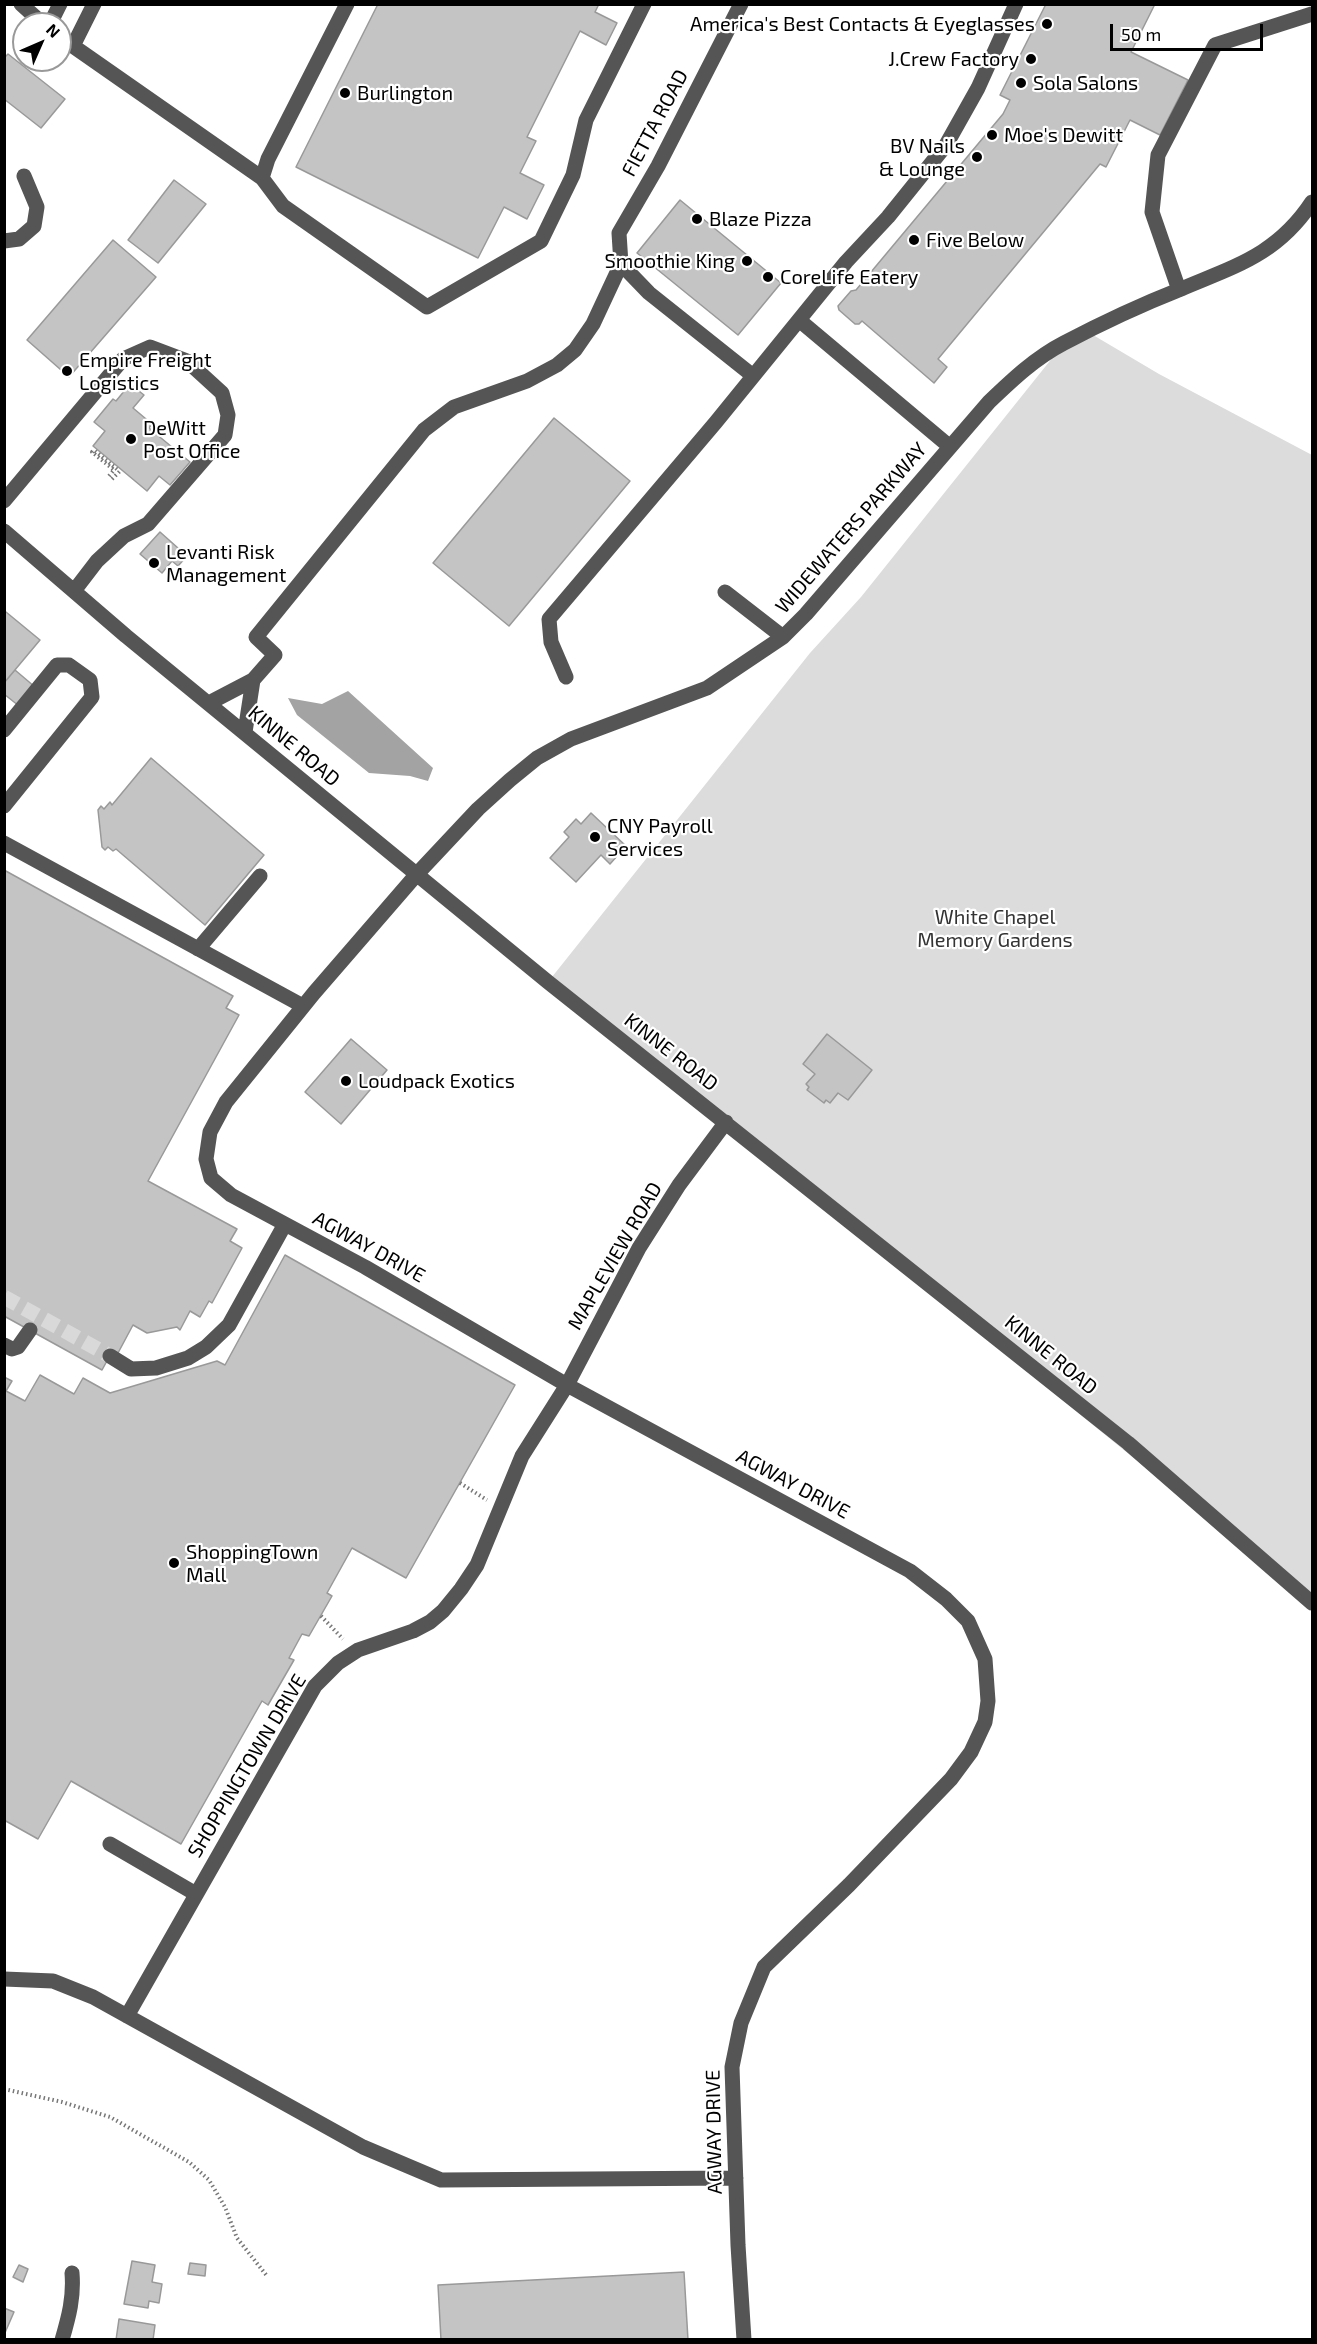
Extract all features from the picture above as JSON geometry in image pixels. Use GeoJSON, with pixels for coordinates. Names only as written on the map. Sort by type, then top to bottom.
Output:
{"type":"FeatureCollection","features":[{"type":"Feature","properties":{"kind":"street"},"geometry":{"type":"LineString","coordinates":[[94,4],[73,46],[262,178],[283,206],[427,307],[541,241],[573,175],[586,120],[644,4]]}},
{"type":"Feature","properties":{"kind":"street"},"geometry":{"type":"LineString","coordinates":[[262,178],[268,159],[347,4]]}},
{"type":"Feature","properties":{"kind":"street","name":"FIETTA ROAD"},"geometry":{"type":"LineString","coordinates":[[621,264],[619,233],[658,166],[741,4]]}},
{"type":"Feature","properties":{"kind":"street"},"geometry":{"type":"LineString","coordinates":[[566,677],[551,642],[549,619],[946,145],[978,88],[1016,4]]}},
{"type":"Feature","properties":{"kind":"street"},"geometry":{"type":"LineString","coordinates":[[1179,290],[1152,212],[1158,155],[1215,45],[1312,14]]}},
{"type":"Feature","properties":{"kind":"street"},"geometry":{"type":"LineString","coordinates":[[4,241],[19,239],[34,226],[37,207],[24,176]]}},
{"type":"Feature","properties":{"kind":"street","name":"WIDEWATERS PARKWAY"},"geometry":{"type":"LineString","coordinates":[[417,874],[478,809],[537,758],[571,739],[707,688],[783,637],[814,605],[949,446],[1002,389],[1041,356],[1065,342],[1179,290],[1248,262],[1282,238],[1312,202]]}},
{"type":"Feature","properties":{"kind":"street"},"geometry":{"type":"LineString","coordinates":[[209,703],[253,680],[276,655],[256,637],[424,430],[454,406],[527,381],[557,365],[574,350],[593,324],[621,264],[650,293],[752,375]]}},
{"type":"Feature","properties":{"kind":"street"},"geometry":{"type":"LineString","coordinates":[[799,320],[949,446]]}},
{"type":"Feature","properties":{"kind":"street"},"geometry":{"type":"LineString","coordinates":[[4,501],[123,359],[150,347],[187,361],[222,393],[228,416],[225,435],[148,524],[124,536],[97,561],[74,591]]}},
{"type":"Feature","properties":{"kind":"street","name":"KINNE ROAD"},"geometry":{"type":"LineString","coordinates":[[4,531],[548,982],[1128,1443],[1312,1603]]}},
{"type":"Feature","properties":{"kind":"street"},"geometry":{"type":"LineString","coordinates":[[725,592],[783,637]]}},
{"type":"Feature","properties":{"kind":"street"},"geometry":{"type":"LineString","coordinates":[[4,729],[57,664],[69,665],[90,680],[92,697],[4,806]]}},
{"type":"Feature","properties":{"kind":"street"},"geometry":{"type":"LineString","coordinates":[[245,732],[253,680]]}},
{"type":"Feature","properties":{"kind":"street"},"geometry":{"type":"LineString","coordinates":[[4,843],[303,1006]]}},
{"type":"Feature","properties":{"kind":"street","name":"AGWAY DRIVE"},"geometry":{"type":"LineString","coordinates":[[417,874],[303,1006],[226,1102],[210,1132],[206,1158],[211,1178],[231,1195],[365,1267],[567,1385],[910,1571],[946,1599],[968,1621],[985,1659],[988,1701],[986,1722],[971,1752],[951,1779],[903,1829],[764,1967],[741,2023],[732,2067],[744,2340]]}},
{"type":"Feature","properties":{"kind":"street"},"geometry":{"type":"LineString","coordinates":[[198,949],[260,876]]}},
{"type":"Feature","properties":{"kind":"street","name":"MAPLEVIEW ROAD"},"geometry":{"type":"LineString","coordinates":[[567,1385],[639,1248],[679,1185],[726,1122]]}},
{"type":"Feature","properties":{"kind":"street"},"geometry":{"type":"LineString","coordinates":[[110,1356],[131,1369],[156,1368],[188,1358],[206,1347],[229,1325],[285,1224]]}},
{"type":"Feature","properties":{"kind":"street"},"geometry":{"type":"LineString","coordinates":[[4,1345],[12,1349],[18,1347],[30,1330]]}},
{"type":"Feature","properties":{"kind":"street","name":"SHOPPINGTOWN DRIVE"},"geometry":{"type":"LineString","coordinates":[[127,2016],[315,1686],[339,1663],[358,1650],[413,1631],[430,1622],[461,1589],[477,1564],[522,1456],[567,1385]]}},
{"type":"Feature","properties":{"kind":"street"},"geometry":{"type":"LineString","coordinates":[[110,1844],[196,1894]]}},
{"type":"Feature","properties":{"kind":"street"},"geometry":{"type":"LineString","coordinates":[[4,1979],[53,1981],[93,1997],[363,2146],[441,2180],[736,2178]]}},
{"type":"Feature","properties":{"kind":"street"},"geometry":{"type":"LineString","coordinates":[[62,2340],[73,2293],[72,2273]]}},
{"type":"Feature","properties":{"kind":"path"},"geometry":{"type":"LineString","coordinates":[[94,450],[120,470],[110,478],[114,470],[93,452],[94,450]]}},
{"type":"Feature","properties":{"kind":"path"},"geometry":{"type":"LineString","coordinates":[[460,1483],[499,1507]]}},
{"type":"Feature","properties":{"kind":"path"},"geometry":{"type":"LineString","coordinates":[[321,1616],[337,1635],[358,1650]]}},
{"type":"Feature","properties":{"kind":"path"},"geometry":{"type":"LineString","coordinates":[[4,2089],[62,2102],[110,2117],[189,2162],[209,2180],[225,2207],[237,2238],[267,2276]]}},
{"type":"Feature","properties":{"kind":"green space","name":"White Chapel Memory Gardens"},"geometry":{"type":"Polygon","coordinates":[[[1088,332],[1159,374],[1312,455],[1312,1603],[548,982],[810,653],[861,597],[1065,342],[1088,332]]]}},
{"type":"Feature","properties":{"kind":"shaded area"},"geometry":{"type":"Polygon","coordinates":[[[348,691],[433,768],[428,781],[410,776],[369,773],[297,715],[288,698],[322,704],[348,691]]]}},
{"type":"Feature","properties":{"kind":"building"},"geometry":{"type":"Polygon","coordinates":[[[378,4],[599,4],[595,12],[617,23],[606,45],[580,31],[527,137],[536,141],[520,173],[544,185],[527,219],[504,207],[478,258],[296,167],[378,4]]]}},
{"type":"Feature","properties":{"kind":"building"},"geometry":{"type":"Polygon","coordinates":[[[1046,4],[1155,4],[1131,52],[1188,80],[1160,135],[1130,120],[1106,167],[1100,164],[938,359],[947,367],[934,383],[862,321],[855,324],[839,310],[838,306],[851,291],[856,290],[1003,114],[1010,100],[1000,95],[1046,4]]]}},
{"type":"Feature","properties":{"kind":"building"},"geometry":{"type":"Polygon","coordinates":[[[8,54],[12,57],[12,72],[31,72],[65,99],[41,128],[4,99],[4,58],[8,54]]]}},
{"type":"Feature","properties":{"kind":"building"},"geometry":{"type":"Polygon","coordinates":[[[174,180],[206,204],[158,263],[128,240],[174,180]]]}},
{"type":"Feature","properties":{"kind":"building"},"geometry":{"type":"Polygon","coordinates":[[[680,200],[781,283],[738,335],[637,253],[680,200]]]}},
{"type":"Feature","properties":{"kind":"building"},"geometry":{"type":"Polygon","coordinates":[[[113,240],[156,277],[69,377],[27,340],[113,240]]]}},
{"type":"Feature","properties":{"kind":"building","name":"DeWitt Post Office"},"geometry":{"type":"Polygon","coordinates":[[[130,384],[144,395],[133,408],[152,424],[149,428],[190,462],[170,485],[159,476],[147,491],[93,446],[105,431],[94,422],[113,399],[116,401],[130,384]]]}},
{"type":"Feature","properties":{"kind":"building"},"geometry":{"type":"Polygon","coordinates":[[[554,418],[630,481],[509,626],[433,563],[554,418]]]}},
{"type":"Feature","properties":{"kind":"building"},"geometry":{"type":"Polygon","coordinates":[[[160,532],[187,556],[178,566],[172,561],[162,573],[140,554],[160,532]]]}},
{"type":"Feature","properties":{"kind":"building"},"geometry":{"type":"Polygon","coordinates":[[[6,612],[40,640],[4,683],[4,614],[6,612]]]}},
{"type":"Feature","properties":{"kind":"building"},"geometry":{"type":"Polygon","coordinates":[[[15,670],[35,687],[19,706],[4,694],[4,683],[15,670]]]}},
{"type":"Feature","properties":{"kind":"building"},"geometry":{"type":"Polygon","coordinates":[[[151,758],[264,855],[205,925],[116,849],[113,851],[108,847],[105,850],[102,847],[98,810],[101,806],[104,809],[110,802],[112,805],[151,758]]]}},
{"type":"Feature","properties":{"kind":"building"},"geometry":{"type":"Polygon","coordinates":[[[591,813],[626,846],[610,864],[601,855],[576,882],[550,858],[569,837],[564,832],[576,819],[581,824],[591,813]]]}},
{"type":"Feature","properties":{"kind":"building"},"geometry":{"type":"Polygon","coordinates":[[[4,870],[233,996],[226,1008],[239,1015],[148,1181],[237,1229],[230,1241],[242,1248],[212,1303],[209,1301],[200,1317],[190,1311],[180,1330],[177,1327],[147,1333],[133,1325],[118,1353],[113,1350],[102,1370],[4,1316],[4,870]]]}},
{"type":"Feature","properties":{"kind":"building"},"geometry":{"type":"Polygon","coordinates":[[[827,1034],[872,1070],[848,1100],[838,1093],[830,1103],[826,1100],[824,1103],[807,1090],[809,1087],[806,1084],[815,1074],[803,1064],[827,1034]]]}},
{"type":"Feature","properties":{"kind":"building","name":"Loudpack Exotics"},"geometry":{"type":"Polygon","coordinates":[[[351,1039],[387,1070],[341,1124],[305,1092],[351,1039]]]}},
{"type":"Feature","properties":{"kind":"building","name":"ShoppingTown Mall"},"geometry":{"type":"Polygon","coordinates":[[[285,1255],[515,1385],[406,1578],[352,1548],[327,1593],[332,1596],[309,1636],[302,1634],[289,1658],[294,1660],[268,1705],[262,1701],[181,1844],[71,1781],[38,1839],[4,1820],[4,1377],[12,1381],[6,1391],[25,1401],[40,1375],[74,1394],[83,1378],[110,1393],[217,1361],[225,1365],[285,1255]]]}},
{"type":"Feature","properties":{"kind":"building"},"geometry":{"type":"Polygon","coordinates":[[[132,2261],[155,2265],[152,2282],[162,2284],[159,2303],[149,2301],[148,2308],[124,2304],[132,2261]]]}},
{"type":"Feature","properties":{"kind":"building"},"geometry":{"type":"Polygon","coordinates":[[[190,2263],[206,2265],[205,2276],[188,2274],[190,2263]]]}},
{"type":"Feature","properties":{"kind":"building"},"geometry":{"type":"Polygon","coordinates":[[[19,2265],[28,2269],[23,2282],[13,2277],[19,2265]]]}},
{"type":"Feature","properties":{"kind":"building"},"geometry":{"type":"Polygon","coordinates":[[[684,2272],[688,2340],[441,2340],[438,2285],[684,2272]]]}},
{"type":"Feature","properties":{"kind":"building"},"geometry":{"type":"Polygon","coordinates":[[[4,2308],[14,2312],[4,2335],[4,2308]]]}},
{"type":"Feature","properties":{"kind":"building"},"geometry":{"type":"Polygon","coordinates":[[[119,2319],[155,2325],[153,2340],[116,2340],[119,2319]]]}},
{"type":"Feature","properties":{"kind":"tunnel"},"geometry":{"type":"LineString","coordinates":[[4,1297],[110,1356]]}},
{"type":"Feature","properties":{"kind":"place","name":"America's Best Contacts & Eyeglasses"},"geometry":{"type":"Point","coordinates":[1047,24]}},
{"type":"Feature","properties":{"kind":"place","name":"J.Crew Factory"},"geometry":{"type":"Point","coordinates":[1031,59]}},
{"type":"Feature","properties":{"kind":"place","name":"Sola Salons"},"geometry":{"type":"Point","coordinates":[1021,83]}},
{"type":"Feature","properties":{"kind":"place","name":"Burlington"},"geometry":{"type":"Point","coordinates":[345,93]}},
{"type":"Feature","properties":{"kind":"place","name":"Moe's Dewitt"},"geometry":{"type":"Point","coordinates":[992,135]}},
{"type":"Feature","properties":{"kind":"place","name":"BV Nails & Lounge"},"geometry":{"type":"Point","coordinates":[977,157]}},
{"type":"Feature","properties":{"kind":"place","name":"Blaze Pizza"},"geometry":{"type":"Point","coordinates":[697,219]}},
{"type":"Feature","properties":{"kind":"place","name":"Five Below"},"geometry":{"type":"Point","coordinates":[914,240]}},
{"type":"Feature","properties":{"kind":"place","name":"Smoothie King"},"geometry":{"type":"Point","coordinates":[747,261]}},
{"type":"Feature","properties":{"kind":"place","name":"CoreLife Eatery"},"geometry":{"type":"Point","coordinates":[768,277]}},
{"type":"Feature","properties":{"kind":"place","name":"Empire Freight Logistics"},"geometry":{"type":"Point","coordinates":[67,371]}},
{"type":"Feature","properties":{"kind":"place","name":"DeWitt Post Office"},"geometry":{"type":"Point","coordinates":[131,439]}},
{"type":"Feature","properties":{"kind":"place","name":"Levanti Risk Management"},"geometry":{"type":"Point","coordinates":[154,563]}},
{"type":"Feature","properties":{"kind":"place","name":"CNY Payroll Services"},"geometry":{"type":"Point","coordinates":[595,837]}},
{"type":"Feature","properties":{"kind":"place","name":"Loudpack Exotics"},"geometry":{"type":"Point","coordinates":[346,1081]}},
{"type":"Feature","properties":{"kind":"place","name":"ShoppingTown Mall"},"geometry":{"type":"Point","coordinates":[174,1563]}}]}
